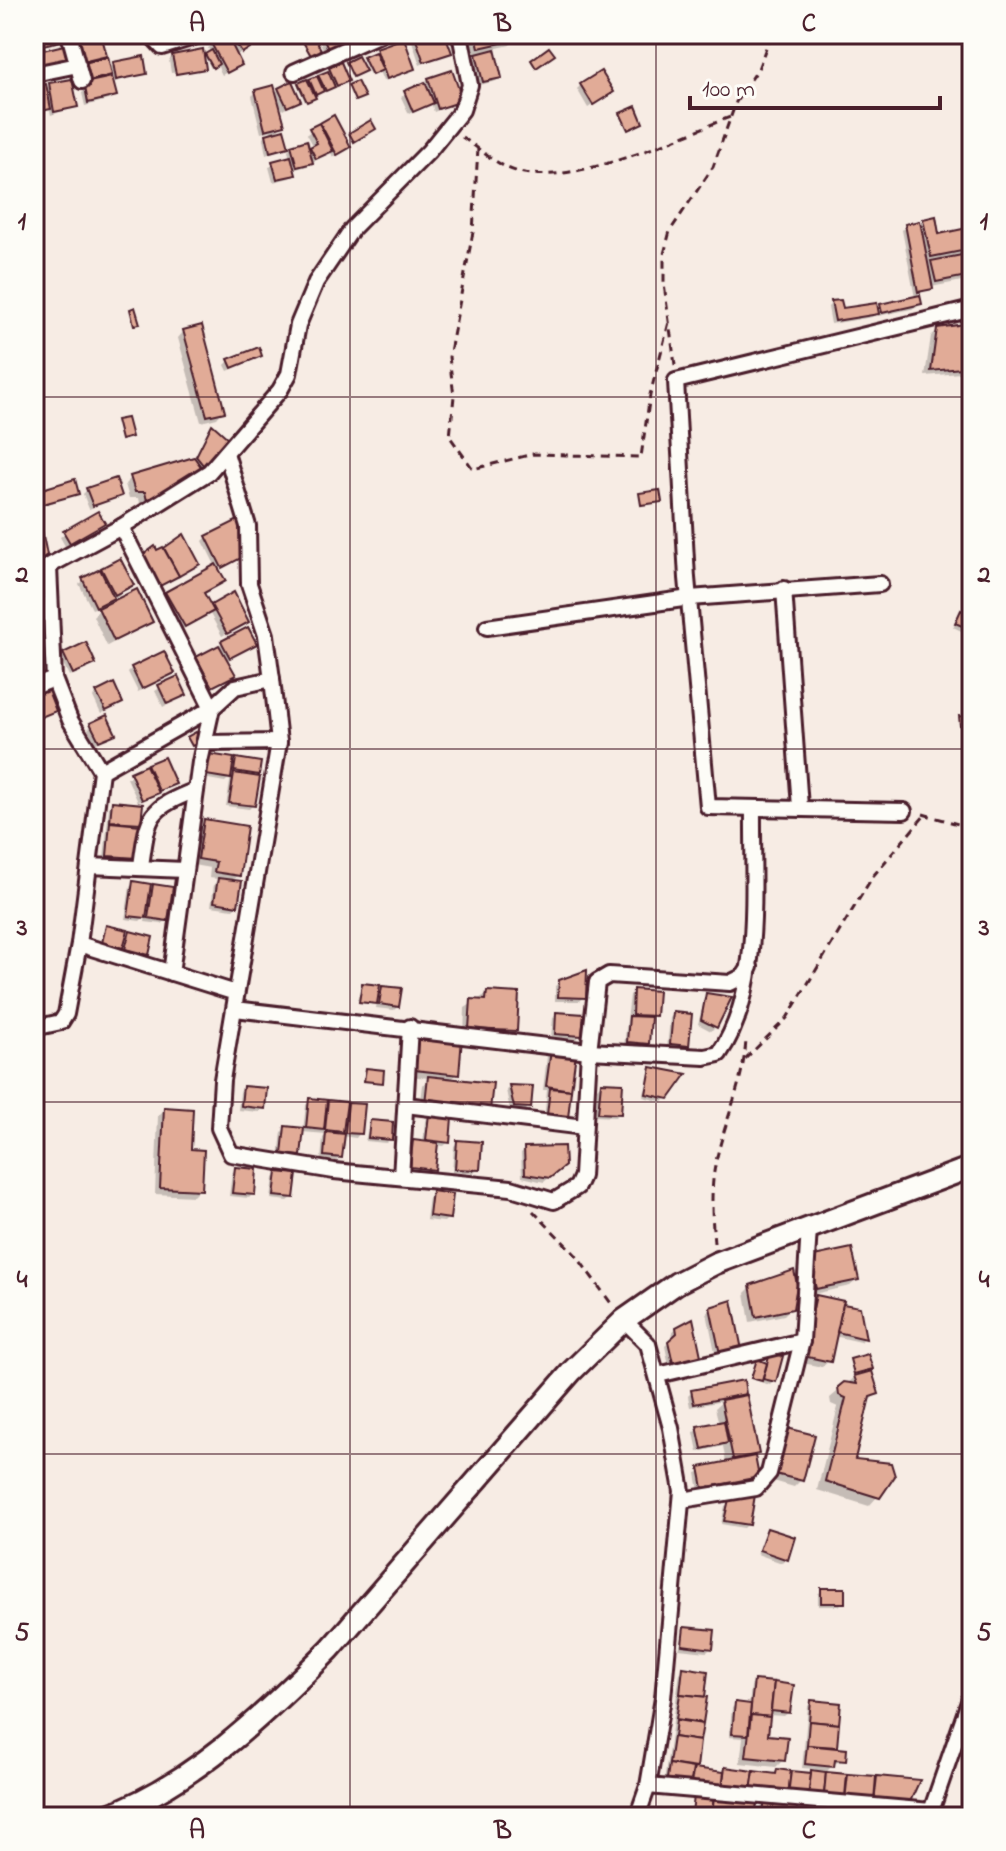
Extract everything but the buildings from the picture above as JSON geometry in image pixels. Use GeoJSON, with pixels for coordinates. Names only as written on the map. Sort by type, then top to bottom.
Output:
{"type":"FeatureCollection","features":[{"type":"Feature","properties":{"kind":"main road"},"geometry":{"type":"LineString","coordinates":[[103,1817],[188,1771],[287,1692],[330,1649],[572,1371],[624,1320],[677,1283],[716,1263],[972,1167]]}},
{"type":"Feature","properties":{"kind":"street"},"geometry":{"type":"LineString","coordinates":[[69,34],[82,81]]}},
{"type":"Feature","properties":{"kind":"street"},"geometry":{"type":"LineString","coordinates":[[150,34],[162,47],[203,34]]}},
{"type":"Feature","properties":{"kind":"street"},"geometry":{"type":"LineString","coordinates":[[294,72],[380,34]]}},
{"type":"Feature","properties":{"kind":"street"},"geometry":{"type":"LineString","coordinates":[[34,574],[121,527],[197,480],[226,453],[289,374],[293,344],[316,282],[352,229],[462,110],[470,85],[460,34]]}},
{"type":"Feature","properties":{"kind":"street"},"geometry":{"type":"LineString","coordinates":[[34,74],[78,65]]}},
{"type":"Feature","properties":{"kind":"street"},"geometry":{"type":"LineString","coordinates":[[904,811],[708,807],[676,381],[972,309]]}},
{"type":"Feature","properties":{"kind":"street"},"geometry":{"type":"LineString","coordinates":[[226,453],[248,526],[249,584],[266,635],[279,742],[222,1080],[219,1128],[231,1154],[511,1188],[554,1201],[577,1187],[582,1176],[589,1051],[597,982],[609,975],[730,983],[744,976],[750,967]]}},
{"type":"Feature","properties":{"kind":"street"},"geometry":{"type":"LineString","coordinates":[[121,527],[212,708],[196,790],[171,973]]}},
{"type":"Feature","properties":{"kind":"street"},"geometry":{"type":"LineString","coordinates":[[34,1028],[64,1019],[79,944],[101,771],[70,720],[54,679],[49,567]]}},
{"type":"Feature","properties":{"kind":"street"},"geometry":{"type":"LineString","coordinates":[[487,627],[690,598],[880,584]]}},
{"type":"Feature","properties":{"kind":"street"},"geometry":{"type":"LineString","coordinates":[[784,589],[800,807]]}},
{"type":"Feature","properties":{"kind":"street"},"geometry":{"type":"LineString","coordinates":[[34,687],[54,679]]}},
{"type":"Feature","properties":{"kind":"street"},"geometry":{"type":"LineString","coordinates":[[101,771],[212,708],[235,687],[272,679]]}},
{"type":"Feature","properties":{"kind":"street"},"geometry":{"type":"LineString","coordinates":[[204,743],[279,742]]}},
{"type":"Feature","properties":{"kind":"street"},"geometry":{"type":"LineString","coordinates":[[141,866],[152,812],[162,803],[196,790]]}},
{"type":"Feature","properties":{"kind":"street"},"geometry":{"type":"LineString","coordinates":[[235,1009],[410,1027],[589,1051],[705,1057],[719,1054],[729,1040],[750,967],[753,808]]}},
{"type":"Feature","properties":{"kind":"street"},"geometry":{"type":"LineString","coordinates":[[89,866],[185,870]]}},
{"type":"Feature","properties":{"kind":"street"},"geometry":{"type":"LineString","coordinates":[[79,944],[236,993]]}},
{"type":"Feature","properties":{"kind":"street"},"geometry":{"type":"LineString","coordinates":[[401,1177],[410,1027]]}},
{"type":"Feature","properties":{"kind":"street"},"geometry":{"type":"LineString","coordinates":[[406,1105],[584,1127]]}},
{"type":"Feature","properties":{"kind":"street"},"geometry":{"type":"LineString","coordinates":[[682,1500],[756,1488],[764,1482],[802,1341],[809,1228]]}},
{"type":"Feature","properties":{"kind":"street"},"geometry":{"type":"LineString","coordinates":[[624,1320],[648,1344],[658,1375],[677,1456],[682,1500],[663,1698],[648,1786],[637,1817]]}},
{"type":"Feature","properties":{"kind":"street"},"geometry":{"type":"LineString","coordinates":[[658,1375],[802,1341]]}},
{"type":"Feature","properties":{"kind":"street"},"geometry":{"type":"LineString","coordinates":[[648,1786],[930,1814],[972,1693]]}},
{"type":"Feature","properties":{"kind":"path"},"geometry":{"type":"LineString","coordinates":[[676,381],[664,254],[670,231],[713,167],[743,89],[758,69],[771,34]]}},
{"type":"Feature","properties":{"kind":"path"},"geometry":{"type":"LineString","coordinates":[[449,127],[508,169],[520,173],[558,173],[620,160],[731,117]]}},
{"type":"Feature","properties":{"kind":"path"},"geometry":{"type":"LineString","coordinates":[[478,148],[473,232],[449,357],[454,396],[450,437],[473,469],[533,454],[641,457],[650,395],[669,322]]}},
{"type":"Feature","properties":{"kind":"path"},"geometry":{"type":"LineString","coordinates":[[904,811],[972,828]]}},
{"type":"Feature","properties":{"kind":"path"},"geometry":{"type":"LineString","coordinates":[[745,1059],[787,1018],[861,894],[925,815]]}},
{"type":"Feature","properties":{"kind":"path"},"geometry":{"type":"LineString","coordinates":[[716,1263],[712,1216],[715,1163],[745,1059],[747,1028]]}},
{"type":"Feature","properties":{"kind":"path"},"geometry":{"type":"LineString","coordinates":[[511,1188],[575,1254],[624,1320]]}}]}
